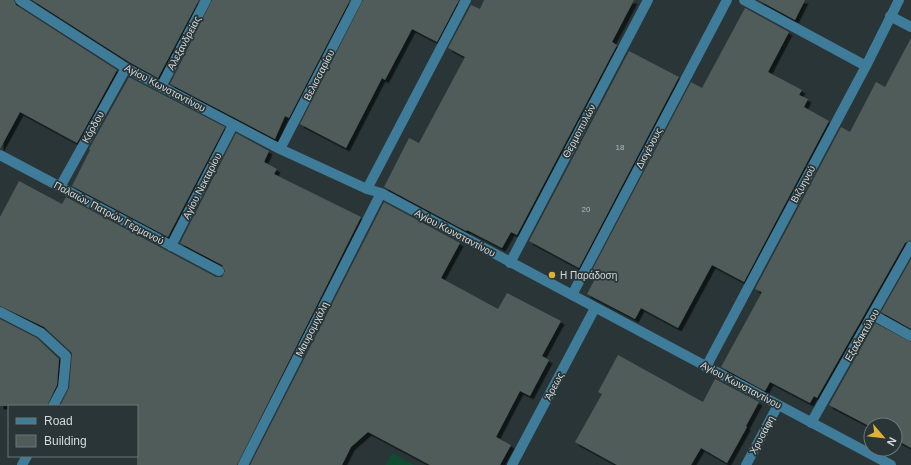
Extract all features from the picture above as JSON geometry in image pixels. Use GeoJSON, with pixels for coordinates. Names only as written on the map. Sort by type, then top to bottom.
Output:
{"type":"FeatureCollection","features":[{"type":"Feature","properties":{"kind":"street","name":"Αγίου Κωνσταντίνου"},"geometry":{"type":"LineString","coordinates":[[20,0],[126,68],[280,150],[366,189],[381,193],[891,465]]}},
{"type":"Feature","properties":{"kind":"street","name":"Αλεξανδρείας"},"geometry":{"type":"LineString","coordinates":[[162,86],[206,0]]}},
{"type":"Feature","properties":{"kind":"street","name":"Βελισσαρίου"},"geometry":{"type":"LineString","coordinates":[[280,150],[357,0]]}},
{"type":"Feature","properties":{"kind":"street"},"geometry":{"type":"LineString","coordinates":[[366,189],[466,0]]}},
{"type":"Feature","properties":{"kind":"street","name":"Θερμοπυλών"},"geometry":{"type":"LineString","coordinates":[[510,262],[648,0]]}},
{"type":"Feature","properties":{"kind":"street","name":"Διογένους"},"geometry":{"type":"LineString","coordinates":[[572,295],[726,0]]}},
{"type":"Feature","properties":{"kind":"street"},"geometry":{"type":"LineString","coordinates":[[744,0],[866,66]]}},
{"type":"Feature","properties":{"kind":"street","name":"Βιζυηνού"},"geometry":{"type":"LineString","coordinates":[[706,366],[866,66],[890,16],[900,0]]}},
{"type":"Feature","properties":{"kind":"street"},"geometry":{"type":"LineString","coordinates":[[890,16],[911,27]]}},
{"type":"Feature","properties":{"kind":"street","name":"Κόρδου"},"geometry":{"type":"LineString","coordinates":[[60,187],[126,68]]}},
{"type":"Feature","properties":{"kind":"street","name":"Αγίου Νεκταρίου"},"geometry":{"type":"LineString","coordinates":[[171,246],[233,125]]}},
{"type":"Feature","properties":{"kind":"street","name":"Παλαιών Πατρών Γερμανού"},"geometry":{"type":"LineString","coordinates":[[0,154],[219,271]]}},
{"type":"Feature","properties":{"kind":"street","name":"Μαυρομιχάλη"},"geometry":{"type":"LineString","coordinates":[[243,465],[381,193]]}},
{"type":"Feature","properties":{"kind":"street","name":"Εξαδακτύλου"},"geometry":{"type":"LineString","coordinates":[[811,423],[911,246]]}},
{"type":"Feature","properties":{"kind":"street","name":"Άρεως"},"geometry":{"type":"LineString","coordinates":[[512,465],[595,308]]}},
{"type":"Feature","properties":{"kind":"street"},"geometry":{"type":"LineString","coordinates":[[0,312],[41,333],[66,356],[63,388],[54,405]]}},
{"type":"Feature","properties":{"kind":"street"},"geometry":{"type":"LineString","coordinates":[[873,315],[911,336]]}},
{"type":"Feature","properties":{"kind":"street","name":"Χρυσάφη"},"geometry":{"type":"LineString","coordinates":[[746,465],[778,405]]}},
{"type":"Feature","properties":{"kind":"green space"},"geometry":{"type":"Polygon","coordinates":[[[392,453],[414,465],[386,465],[392,453]]]}},
{"type":"Feature","properties":{"kind":"building"},"geometry":{"type":"Polygon","coordinates":[[[0,0],[14,0],[16,5],[117,70],[77,143],[20,112],[0,149],[0,0]]]}},
{"type":"Feature","properties":{"kind":"building"},"geometry":{"type":"Polygon","coordinates":[[[32,0],[199,0],[158,78],[129,62],[32,0]]]}},
{"type":"Feature","properties":{"kind":"building"},"geometry":{"type":"Polygon","coordinates":[[[212,0],[350,0],[289,118],[285,116],[275,139],[170,84],[212,0]]]}},
{"type":"Feature","properties":{"kind":"building"},"geometry":{"type":"Polygon","coordinates":[[[363,0],[459,0],[437,42],[412,29],[385,80],[382,78],[346,148],[300,124],[363,0]]]}},
{"type":"Feature","properties":{"kind":"building"},"geometry":{"type":"Polygon","coordinates":[[[484,0],[634,0],[612,42],[617,45],[517,235],[511,232],[502,248],[467,230],[466,231],[384,187],[409,138],[419,143],[465,57],[448,48],[471,5],[480,9],[484,0]]]}},
{"type":"Feature","properties":{"kind":"building"},"geometry":{"type":"Polygon","coordinates":[[[758,0],[805,0],[795,20],[758,0]]]}},
{"type":"Feature","properties":{"kind":"building"},"geometry":{"type":"Polygon","coordinates":[[[745,8],[789,32],[768,72],[802,90],[799,95],[808,99],[804,107],[829,121],[744,282],[712,265],[678,328],[641,308],[635,319],[587,294],[596,277],[590,274],[691,82],[702,88],[745,8]]]}},
{"type":"Feature","properties":{"kind":"building"},"geometry":{"type":"Polygon","coordinates":[[[911,38],[911,240],[905,243],[817,398],[814,396],[810,403],[770,382],[765,391],[721,367],[762,292],[755,289],[841,127],[850,132],[876,82],[885,87],[911,38]]]}},
{"type":"Feature","properties":{"kind":"building"},"geometry":{"type":"Polygon","coordinates":[[[629,51],[679,77],[579,268],[529,241],[629,51]]]}},
{"type":"Feature","properties":{"kind":"building"},"geometry":{"type":"Polygon","coordinates":[[[129,77],[225,127],[168,237],[72,186],[90,150],[89,149],[129,77]]]}},
{"type":"Feature","properties":{"kind":"building"},"geometry":{"type":"Polygon","coordinates":[[[236,133],[269,151],[264,162],[277,169],[274,174],[361,217],[237,465],[137,465],[138,405],[60,405],[69,388],[72,353],[44,327],[0,306],[0,217],[19,181],[62,204],[66,197],[216,277],[222,277],[225,271],[222,265],[180,243],[236,133]]]}},
{"type":"Feature","properties":{"kind":"building"},"geometry":{"type":"Polygon","coordinates":[[[384,202],[460,243],[441,278],[498,309],[507,293],[561,321],[542,356],[549,360],[530,396],[520,391],[496,437],[511,445],[500,465],[430,465],[368,432],[351,447],[342,465],[250,465],[384,202]]]}},
{"type":"Feature","properties":{"kind":"building"},"geometry":{"type":"Polygon","coordinates":[[[911,259],[911,329],[881,312],[911,259]]]}},
{"type":"Feature","properties":{"kind":"building"},"geometry":{"type":"Polygon","coordinates":[[[0,319],[37,338],[59,359],[57,385],[47,405],[0,406],[0,319]]]}},
{"type":"Feature","properties":{"kind":"building"},"geometry":{"type":"Polygon","coordinates":[[[875,323],[911,342],[911,448],[903,444],[903,417],[863,417],[863,423],[829,405],[875,323]]]}},
{"type":"Feature","properties":{"kind":"building"},"geometry":{"type":"Polygon","coordinates":[[[618,355],[703,402],[715,379],[759,402],[727,463],[701,448],[691,465],[617,465],[575,442],[602,394],[598,392],[618,355]]]}},
{"type":"Feature","properties":{"kind":"place","name":"Η Παράδοση"},"geometry":{"type":"Point","coordinates":[552,275]}}]}
